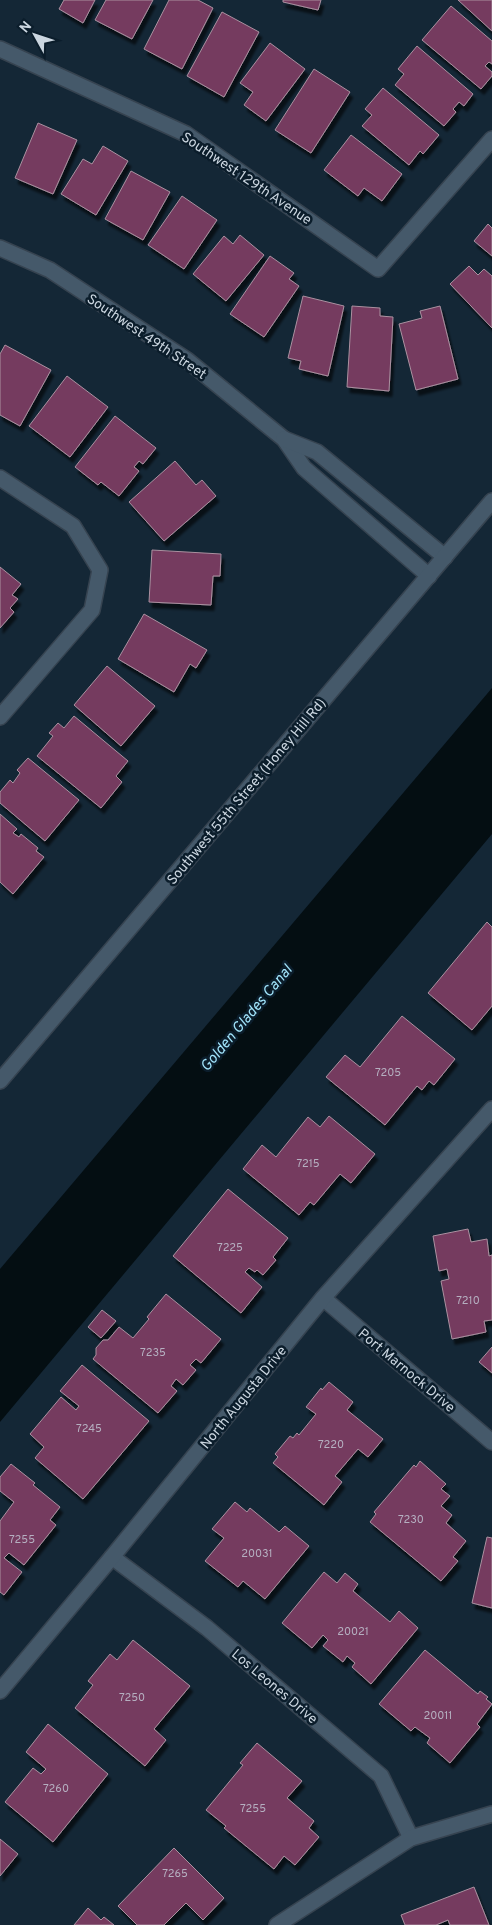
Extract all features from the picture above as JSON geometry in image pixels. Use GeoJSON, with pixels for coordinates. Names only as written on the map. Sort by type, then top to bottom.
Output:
{"type":"FeatureCollection","features":[{"type":"Feature","properties":{"kind":"street","name":"Southwest 129th Avenue"},"geometry":{"type":"LineString","coordinates":[[0,49],[186,134],[378,269],[492,139]]}},
{"type":"Feature","properties":{"kind":"street","name":"Southwest 49th Street"},"geometry":{"type":"LineString","coordinates":[[0,248],[50,270],[187,360],[284,439],[304,468],[429,576]]}},
{"type":"Feature","properties":{"kind":"street","name":"Southwest 49th Street"},"geometry":{"type":"LineString","coordinates":[[284,439],[316,452],[445,557]]}},
{"type":"Feature","properties":{"kind":"street"},"geometry":{"type":"LineString","coordinates":[[0,478],[74,526],[100,570],[92,610],[0,718]]}},
{"type":"Feature","properties":{"kind":"street","name":"Southwest 55th Street (Honey Hill Rd)"},"geometry":{"type":"LineString","coordinates":[[0,1080],[492,501]]}},
{"type":"Feature","properties":{"kind":"street","name":"North Augusta Drive"},"geometry":{"type":"LineString","coordinates":[[0,1691],[323,1298],[492,1109]]}},
{"type":"Feature","properties":{"kind":"street","name":"Port Marnock Drive"},"geometry":{"type":"LineString","coordinates":[[323,1298],[492,1442]]}},
{"type":"Feature","properties":{"kind":"street","name":"Los Leones Drive"},"geometry":{"type":"LineString","coordinates":[[112,1557],[207,1628],[382,1776],[411,1838]]}},
{"type":"Feature","properties":{"kind":"street"},"geometry":{"type":"LineString","coordinates":[[277,1925],[411,1838],[492,1814]]}},
{"type":"Feature","properties":{"kind":"water","name":"Golden Glades Canal"},"geometry":{"type":"Polygon","coordinates":[[[492,688],[492,834],[0,1422],[0,1269],[492,688]]]}},
{"type":"Feature","properties":{"kind":"building"},"geometry":{"type":"Polygon","coordinates":[[[64,0],[95,0],[83,23],[59,9],[64,0]]]}},
{"type":"Feature","properties":{"kind":"building"},"geometry":{"type":"Polygon","coordinates":[[[106,0],[153,0],[132,39],[95,20],[106,0]]]}},
{"type":"Feature","properties":{"kind":"building"},"geometry":{"type":"Polygon","coordinates":[[[169,0],[198,0],[213,8],[182,69],[144,49],[169,0]]]}},
{"type":"Feature","properties":{"kind":"building"},"geometry":{"type":"Polygon","coordinates":[[[283,0],[321,0],[318,10],[283,2],[283,0]]]}},
{"type":"Feature","properties":{"kind":"building"},"geometry":{"type":"Polygon","coordinates":[[[458,0],[492,0],[492,31],[458,0]]]}},
{"type":"Feature","properties":{"kind":"building"},"geometry":{"type":"Polygon","coordinates":[[[451,6],[492,41],[492,64],[489,62],[485,66],[492,72],[492,76],[481,89],[422,40],[451,6]]]}},
{"type":"Feature","properties":{"kind":"building"},"geometry":{"type":"Polygon","coordinates":[[[222,12],[259,32],[224,97],[187,76],[222,12]]]}},
{"type":"Feature","properties":{"kind":"building"},"geometry":{"type":"Polygon","coordinates":[[[270,43],[305,69],[266,121],[244,105],[253,92],[240,83],[270,43]]]}},
{"type":"Feature","properties":{"kind":"building"},"geometry":{"type":"Polygon","coordinates":[[[417,46],[473,94],[464,106],[459,102],[453,109],[456,112],[444,126],[395,85],[404,74],[398,69],[417,46]]]}},
{"type":"Feature","properties":{"kind":"building"},"geometry":{"type":"Polygon","coordinates":[[[314,69],[350,92],[311,153],[275,130],[314,69]]]}},
{"type":"Feature","properties":{"kind":"building"},"geometry":{"type":"Polygon","coordinates":[[[383,88],[439,135],[423,154],[420,151],[409,165],[362,126],[372,115],[365,109],[383,88]]]}},
{"type":"Feature","properties":{"kind":"building"},"geometry":{"type":"Polygon","coordinates":[[[38,123],[77,140],[53,194],[15,178],[38,123]]]}},
{"type":"Feature","properties":{"kind":"building"},"geometry":{"type":"Polygon","coordinates":[[[351,135],[402,174],[382,201],[364,188],[358,196],[324,170],[351,135]]]}},
{"type":"Feature","properties":{"kind":"building"},"geometry":{"type":"Polygon","coordinates":[[[103,146],[128,161],[96,215],[61,194],[83,159],[92,164],[103,146]]]}},
{"type":"Feature","properties":{"kind":"building"},"geometry":{"type":"Polygon","coordinates":[[[131,171],[170,192],[143,240],[105,219],[131,171]]]}},
{"type":"Feature","properties":{"kind":"building"},"geometry":{"type":"Polygon","coordinates":[[[182,196],[217,220],[184,269],[148,245],[182,196]]]}},
{"type":"Feature","properties":{"kind":"building"},"geometry":{"type":"Polygon","coordinates":[[[488,224],[492,228],[492,256],[474,241],[488,224]]]}},
{"type":"Feature","properties":{"kind":"building"},"geometry":{"type":"Polygon","coordinates":[[[240,235],[264,255],[226,301],[193,274],[224,236],[233,244],[240,235]]]}},
{"type":"Feature","properties":{"kind":"building"},"geometry":{"type":"Polygon","coordinates":[[[270,256],[294,273],[289,279],[299,286],[264,337],[230,314],[270,256]]]}},
{"type":"Feature","properties":{"kind":"building"},"geometry":{"type":"Polygon","coordinates":[[[469,266],[478,275],[484,269],[492,276],[492,328],[450,284],[469,266]]]}},
{"type":"Feature","properties":{"kind":"building"},"geometry":{"type":"Polygon","coordinates":[[[303,296],[344,306],[328,376],[299,369],[301,361],[288,358],[303,296]]]}},
{"type":"Feature","properties":{"kind":"building"},"geometry":{"type":"Polygon","coordinates":[[[352,306],[380,308],[380,316],[393,317],[389,391],[347,387],[352,306]]]}},
{"type":"Feature","properties":{"kind":"building"},"geometry":{"type":"Polygon","coordinates":[[[440,306],[458,379],[416,390],[399,324],[422,318],[420,311],[440,306]]]}},
{"type":"Feature","properties":{"kind":"building"},"geometry":{"type":"Polygon","coordinates":[[[5,345],[51,370],[20,426],[0,415],[0,354],[5,345]]]}},
{"type":"Feature","properties":{"kind":"building"},"geometry":{"type":"Polygon","coordinates":[[[67,376],[108,407],[70,457],[29,426],[67,376]]]}},
{"type":"Feature","properties":{"kind":"building"},"geometry":{"type":"Polygon","coordinates":[[[115,416],[156,448],[143,464],[139,461],[134,467],[139,471],[119,496],[101,482],[98,485],[75,467],[115,416]]]}},
{"type":"Feature","properties":{"kind":"building"},"geometry":{"type":"Polygon","coordinates":[[[175,461],[196,485],[202,480],[216,496],[164,541],[129,502],[175,461]]]}},
{"type":"Feature","properties":{"kind":"building"},"geometry":{"type":"Polygon","coordinates":[[[152,550],[221,554],[220,576],[213,576],[211,605],[149,602],[152,550]]]}},
{"type":"Feature","properties":{"kind":"building"},"geometry":{"type":"Polygon","coordinates":[[[0,567],[21,584],[12,595],[18,599],[10,608],[14,612],[0,628],[0,567]]]}},
{"type":"Feature","properties":{"kind":"building"},"geometry":{"type":"Polygon","coordinates":[[[144,614],[207,650],[196,668],[190,664],[174,692],[118,659],[144,614]]]}},
{"type":"Feature","properties":{"kind":"building"},"geometry":{"type":"Polygon","coordinates":[[[107,666],[155,706],[121,746],[74,705],[107,666]]]}},
{"type":"Feature","properties":{"kind":"building"},"geometry":{"type":"Polygon","coordinates":[[[74,716],[128,761],[116,776],[122,782],[101,808],[37,756],[53,736],[49,733],[58,723],[64,728],[74,716]]]}},
{"type":"Feature","properties":{"kind":"building"},"geometry":{"type":"Polygon","coordinates":[[[28,758],[79,800],[45,841],[0,803],[0,792],[10,780],[13,783],[20,773],[17,770],[28,758]]]}},
{"type":"Feature","properties":{"kind":"building"},"geometry":{"type":"Polygon","coordinates":[[[0,814],[17,829],[13,833],[19,837],[21,834],[38,848],[36,851],[44,857],[13,894],[0,882],[0,814]]]}},
{"type":"Feature","properties":{"kind":"building"},"geometry":{"type":"Polygon","coordinates":[[[487,922],[492,927],[492,1006],[472,1030],[428,993],[487,922]]]}},
{"type":"Feature","properties":{"kind":"building"},"geometry":{"type":"Polygon","coordinates":[[[402,1016],[455,1059],[434,1085],[429,1081],[422,1090],[417,1086],[385,1125],[326,1077],[345,1055],[360,1067],[402,1016]]]}},
{"type":"Feature","properties":{"kind":"building"},"geometry":{"type":"Polygon","coordinates":[[[329,1116],[375,1154],[351,1183],[340,1174],[314,1205],[310,1202],[299,1215],[243,1169],[262,1145],[276,1157],[308,1117],[320,1127],[329,1116]]]}},
{"type":"Feature","properties":{"kind":"building"},"geometry":{"type":"Polygon","coordinates":[[[228,1189],[288,1238],[273,1257],[276,1260],[263,1275],[257,1270],[255,1272],[249,1268],[245,1272],[262,1287],[241,1313],[173,1256],[228,1189]]]}},
{"type":"Feature","properties":{"kind":"building"},"geometry":{"type":"Polygon","coordinates":[[[468,1229],[471,1242],[487,1239],[489,1256],[492,1255],[492,1320],[484,1321],[486,1332],[452,1339],[441,1281],[449,1279],[447,1269],[439,1271],[433,1236],[468,1229]]]}},
{"type":"Feature","properties":{"kind":"building"},"geometry":{"type":"Polygon","coordinates":[[[166,1294],[221,1339],[201,1363],[196,1359],[190,1365],[196,1370],[183,1385],[176,1379],[171,1386],[177,1391],[158,1413],[93,1359],[96,1355],[96,1348],[103,1340],[108,1340],[119,1327],[133,1338],[166,1294]]]}},
{"type":"Feature","properties":{"kind":"building"},"geometry":{"type":"Polygon","coordinates":[[[102,1310],[116,1321],[101,1338],[88,1327],[102,1310]]]}},
{"type":"Feature","properties":{"kind":"building"},"geometry":{"type":"Polygon","coordinates":[[[492,1347],[492,1373],[479,1362],[492,1347]]]}},
{"type":"Feature","properties":{"kind":"building"},"geometry":{"type":"Polygon","coordinates":[[[82,1365],[149,1421],[83,1499],[35,1458],[44,1447],[30,1434],[61,1397],[76,1410],[79,1406],[60,1391],[82,1365]]]}},
{"type":"Feature","properties":{"kind":"building"},"geometry":{"type":"Polygon","coordinates":[[[329,1382],[353,1402],[347,1410],[383,1439],[368,1457],[358,1449],[335,1476],[342,1482],[324,1505],[273,1463],[278,1457],[275,1454],[290,1436],[293,1438],[297,1433],[299,1435],[316,1414],[306,1407],[321,1388],[322,1390],[329,1382]]]}},
{"type":"Feature","properties":{"kind":"building"},"geometry":{"type":"Polygon","coordinates":[[[420,1461],[446,1484],[441,1489],[450,1496],[441,1506],[452,1515],[446,1523],[466,1541],[453,1557],[458,1561],[441,1581],[370,1522],[376,1514],[374,1512],[414,1465],[416,1467],[420,1461]]]}},
{"type":"Feature","properties":{"kind":"building"},"geometry":{"type":"Polygon","coordinates":[[[11,1464],[35,1483],[33,1485],[60,1507],[50,1520],[56,1525],[24,1565],[9,1553],[4,1558],[22,1572],[4,1595],[0,1592],[0,1521],[14,1502],[0,1491],[0,1477],[11,1464]]]}},
{"type":"Feature","properties":{"kind":"building"},"geometry":{"type":"Polygon","coordinates":[[[235,1502],[247,1512],[250,1508],[279,1532],[285,1526],[309,1546],[265,1599],[243,1581],[238,1587],[205,1561],[224,1538],[212,1529],[235,1502]]]}},
{"type":"Feature","properties":{"kind":"building"},"geometry":{"type":"Polygon","coordinates":[[[487,1537],[492,1538],[492,1608],[472,1603],[487,1537]]]}},
{"type":"Feature","properties":{"kind":"building"},"geometry":{"type":"Polygon","coordinates":[[[324,1572],[337,1583],[345,1573],[358,1584],[353,1591],[390,1622],[399,1611],[418,1628],[371,1684],[352,1667],[355,1663],[347,1656],[343,1662],[323,1646],[328,1640],[323,1635],[312,1648],[282,1623],[324,1572]]]}},
{"type":"Feature","properties":{"kind":"building"},"geometry":{"type":"Polygon","coordinates":[[[133,1640],[190,1686],[154,1729],[166,1740],[145,1766],[75,1708],[93,1685],[88,1681],[110,1654],[117,1660],[133,1640]]]}},
{"type":"Feature","properties":{"kind":"building"},"geometry":{"type":"Polygon","coordinates":[[[425,1650],[478,1694],[480,1691],[488,1697],[486,1699],[492,1704],[477,1724],[480,1727],[450,1763],[427,1743],[430,1738],[415,1727],[411,1731],[379,1704],[425,1650]]]}},
{"type":"Feature","properties":{"kind":"building"},"geometry":{"type":"Polygon","coordinates":[[[48,1724],[108,1774],[53,1842],[5,1802],[33,1768],[41,1774],[46,1769],[26,1752],[48,1724]]]}},
{"type":"Feature","properties":{"kind":"building"},"geometry":{"type":"Polygon","coordinates":[[[257,1743],[302,1781],[287,1798],[314,1821],[309,1828],[319,1837],[295,1865],[284,1856],[274,1869],[224,1828],[226,1826],[206,1810],[243,1765],[240,1763],[257,1743]]]}},
{"type":"Feature","properties":{"kind":"building"},"geometry":{"type":"Polygon","coordinates":[[[0,1839],[18,1854],[0,1876],[0,1839]]]}},
{"type":"Feature","properties":{"kind":"building"},"geometry":{"type":"Polygon","coordinates":[[[174,1848],[224,1898],[203,1920],[186,1903],[164,1925],[137,1925],[118,1906],[174,1848]]]}},
{"type":"Feature","properties":{"kind":"building"},"geometry":{"type":"Polygon","coordinates":[[[474,1887],[489,1925],[450,1925],[448,1920],[436,1925],[405,1925],[401,1915],[474,1887]]]}},
{"type":"Feature","properties":{"kind":"building"},"geometry":{"type":"Polygon","coordinates":[[[88,1908],[101,1920],[104,1917],[114,1925],[74,1925],[88,1908]]]}}]}
